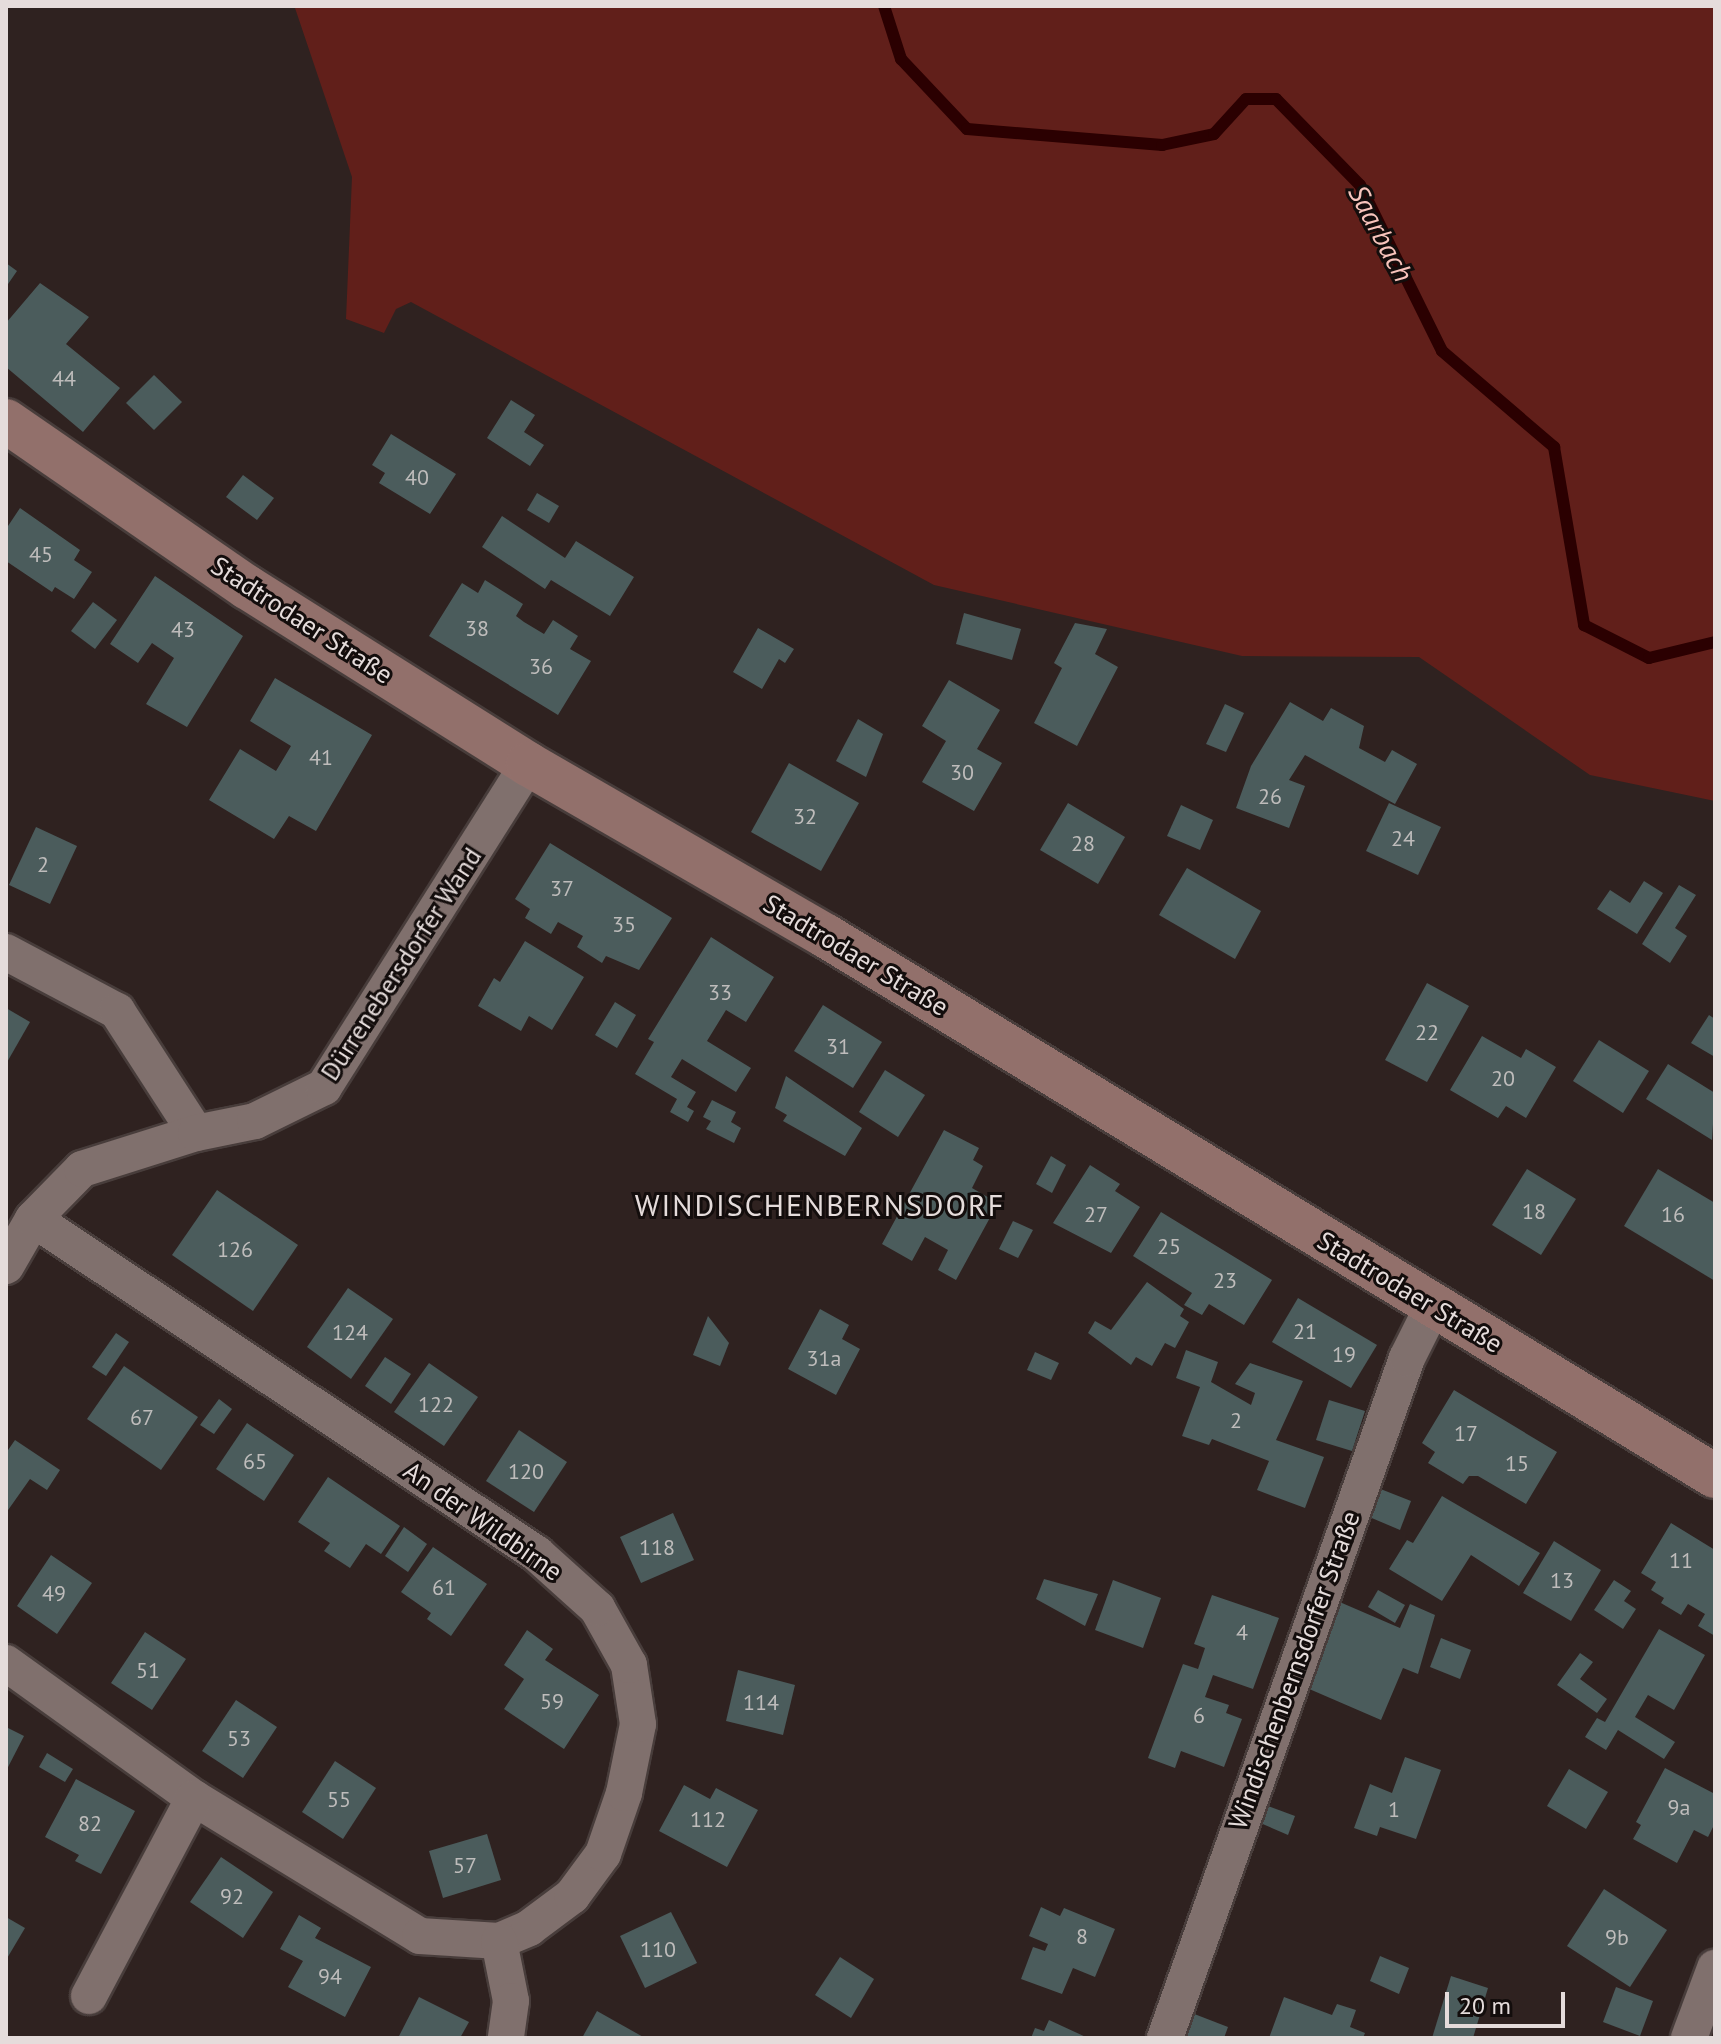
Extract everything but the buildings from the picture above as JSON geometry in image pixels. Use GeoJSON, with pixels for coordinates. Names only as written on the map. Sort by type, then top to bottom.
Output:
{"type":"FeatureCollection","features":[{"type":"Feature","properties":{"kind":"main road","name":"Stadtrodaer Straße"},"geometry":{"type":"LineString","coordinates":[[6,421],[247,587],[528,764],[826,936],[1715,1476]]}},
{"type":"Feature","properties":{"kind":"street","name":"Dürrenebersdorfer Wand"},"geometry":{"type":"LineString","coordinates":[[6,1266],[33,1219],[82,1169],[196,1133],[255,1121],[324,1087],[528,764]]}},
{"type":"Feature","properties":{"kind":"street"},"geometry":{"type":"LineString","coordinates":[[6,952],[117,1011],[196,1133]]}},
{"type":"Feature","properties":{"kind":"street","name":"An der Wildbirne"},"geometry":{"type":"LineString","coordinates":[[6,1663],[194,1798],[420,1936],[499,1941],[529,1928],[572,1896],[603,1854],[624,1793],[638,1724],[629,1665],[597,1608],[537,1554],[33,1219]]}},
{"type":"Feature","properties":{"kind":"street","name":"Windischenbernsdorfer Straße"},"geometry":{"type":"LineString","coordinates":[[1165,2038],[1407,1358],[1433,1306]]}},
{"type":"Feature","properties":{"kind":"street"},"geometry":{"type":"LineString","coordinates":[[89,1996],[194,1798]]}},
{"type":"Feature","properties":{"kind":"street"},"geometry":{"type":"LineString","coordinates":[[499,1941],[511,2001],[506,2038]]}},
{"type":"Feature","properties":{"kind":"street"},"geometry":{"type":"LineString","coordinates":[[1689,2038],[1715,1968]]}},
{"type":"Feature","properties":{"kind":"shaded area"},"geometry":{"type":"Polygon","coordinates":[[[1715,6],[1715,801],[1590,775],[1419,657],[1242,656],[934,585],[411,302],[396,309],[384,333],[346,319],[352,177],[295,8],[1715,6]]]}},
{"type":"Feature","properties":{"kind":"waterway","name":"Saarbach"},"geometry":{"type":"LineString","coordinates":[[884,6],[901,59],[967,129],[1162,145],[1214,134],[1246,99],[1276,99],[1360,185],[1442,351],[1554,447],[1584,625],[1649,658],[1715,642]]}},
{"type":"Feature","properties":{"kind":"district","name":"WINDISCHENBERNSDORF"},"geometry":{"type":"Point","coordinates":[820,1205]}}]}
